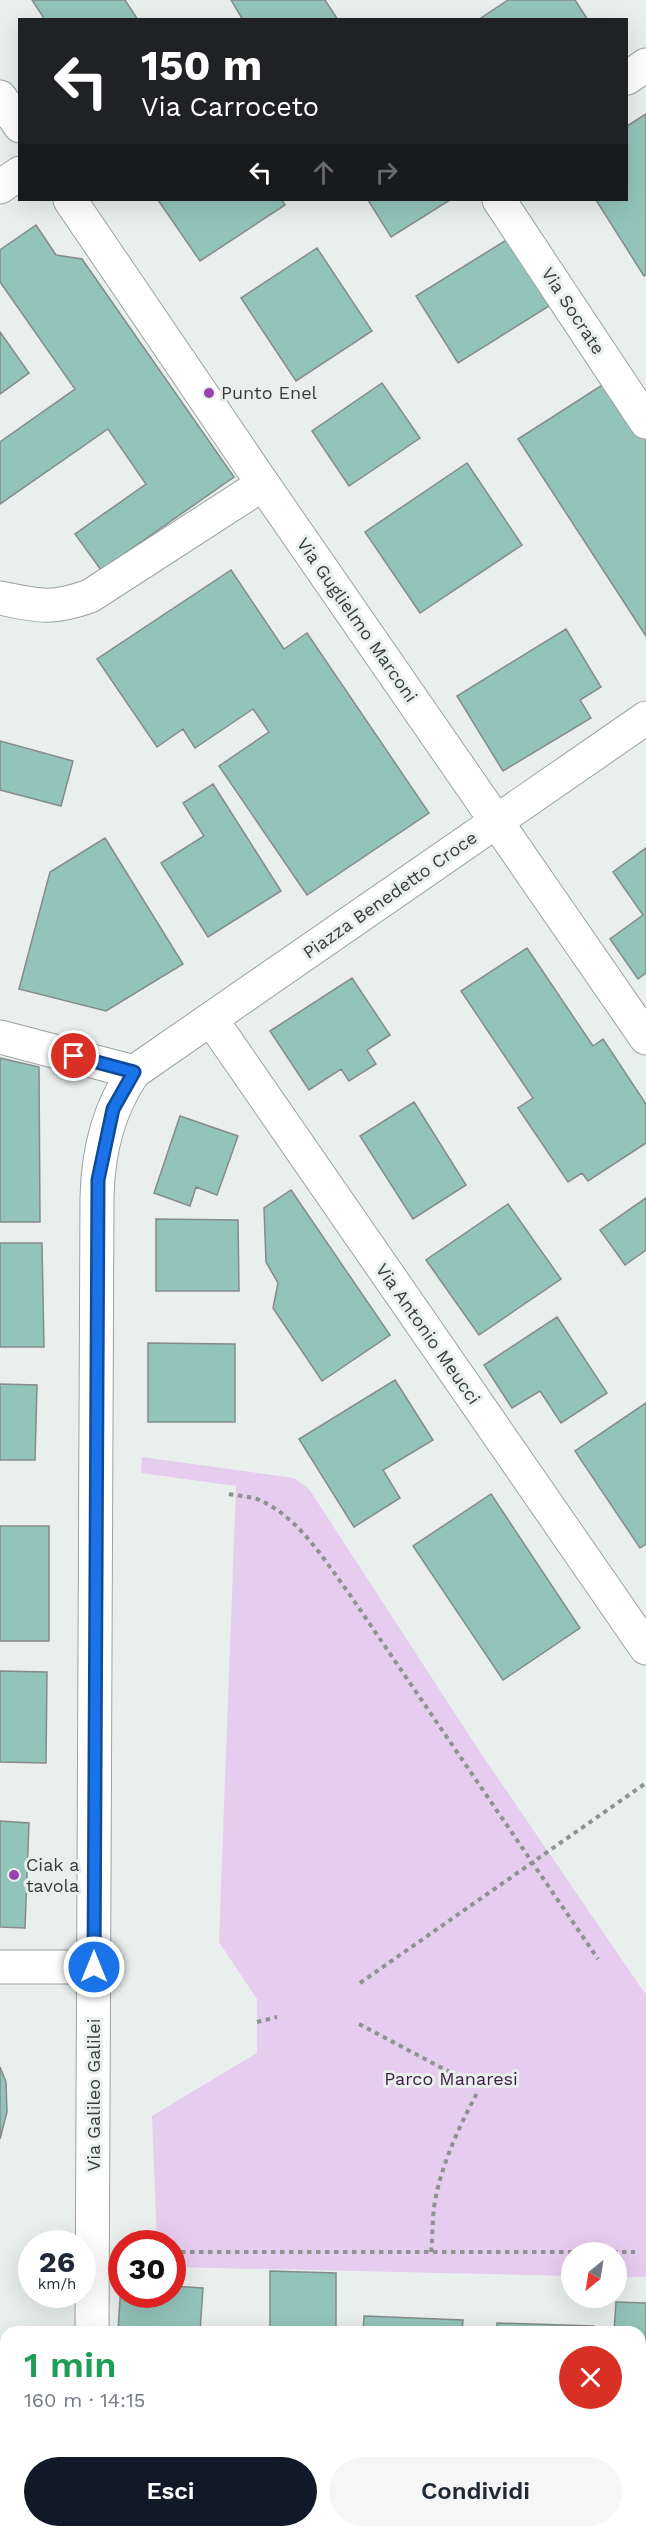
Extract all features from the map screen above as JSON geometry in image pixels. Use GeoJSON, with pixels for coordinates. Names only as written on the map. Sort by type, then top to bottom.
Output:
{"type":"FeatureCollection","features":[{"type":"Feature","properties":{"kind":"street"},"geometry":{"type":"LineString","coordinates":[[628,77],[646,65]]}},
{"type":"Feature","properties":{"kind":"street"},"geometry":{"type":"LineString","coordinates":[[0,97],[18,123]]}},
{"type":"Feature","properties":{"kind":"street"},"geometry":{"type":"LineString","coordinates":[[0,187],[18,174]]}},
{"type":"Feature","properties":{"kind":"street","name":"Via Guglielmo Marconi"},"geometry":{"type":"LineString","coordinates":[[71,201],[262,484],[646,1038]]}},
{"type":"Feature","properties":{"kind":"street","name":"Via Socrate"},"geometry":{"type":"LineString","coordinates":[[500,201],[646,422]]}},
{"type":"Feature","properties":{"kind":"street"},"geometry":{"type":"LineString","coordinates":[[0,598],[43,607],[68,604],[90,596],[262,484]]}},
{"type":"Feature","properties":{"kind":"street","name":"Piazza Benedetto Croce"},"geometry":{"type":"LineString","coordinates":[[134,1072],[646,718]]}},
{"type":"Feature","properties":{"kind":"street","name":"Via Antonio Meucci"},"geometry":{"type":"LineString","coordinates":[[211,1019],[646,1648]]}},
{"type":"Feature","properties":{"kind":"street"},"geometry":{"type":"LineString","coordinates":[[0,1038],[134,1072]]}},
{"type":"Feature","properties":{"kind":"street","name":"Via Galileo Galilei"},"geometry":{"type":"LineString","coordinates":[[92,2326],[98,1180],[113,1109],[134,1072]]}},
{"type":"Feature","properties":{"kind":"street"},"geometry":{"type":"LineString","coordinates":[[0,1967],[94,1967]]}},
{"type":"Feature","properties":{"kind":"path"},"geometry":{"type":"LineString","coordinates":[[229,1494],[255,1498],[291,1521],[309,1539],[348,1592],[598,1959]]}},
{"type":"Feature","properties":{"kind":"path"},"geometry":{"type":"LineString","coordinates":[[360,1983],[646,1783]]}},
{"type":"Feature","properties":{"kind":"path"},"geometry":{"type":"LineString","coordinates":[[257,2022],[277,2017]]}},
{"type":"Feature","properties":{"kind":"path"},"geometry":{"type":"LineString","coordinates":[[359,2024],[474,2085]]}},
{"type":"Feature","properties":{"kind":"path"},"geometry":{"type":"LineString","coordinates":[[431,2252],[435,2201],[461,2122],[477,2093]]}},
{"type":"Feature","properties":{"kind":"path"},"geometry":{"type":"LineString","coordinates":[[186,2252],[635,2252]]}},
{"type":"Feature","properties":{"kind":"green space","name":"Parco Manaresi"},"geometry":{"type":"Polygon","coordinates":[[[142,1457],[294,1478],[309,1489],[480,1752],[646,1995],[646,2277],[627,2277],[627,2242],[561,2242],[561,2276],[186,2267],[186,2230],[156,2230],[152,2116],[257,2053],[257,1999],[219,1942],[236,1486],[141,1473],[142,1457]]]}},
{"type":"Feature","properties":{"kind":"building"},"geometry":{"type":"Polygon","coordinates":[[[32,0],[125,0],[137,18],[44,18],[32,0]]]}},
{"type":"Feature","properties":{"kind":"building"},"geometry":{"type":"Polygon","coordinates":[[[231,0],[325,0],[337,18],[242,18],[231,0]]]}},
{"type":"Feature","properties":{"kind":"building"},"geometry":{"type":"Polygon","coordinates":[[[508,0],[575,0],[587,18],[481,18],[508,0]]]}},
{"type":"Feature","properties":{"kind":"building"},"geometry":{"type":"Polygon","coordinates":[[[646,114],[646,274],[644,276],[597,201],[628,201],[628,125],[646,114]]]}},
{"type":"Feature","properties":{"kind":"building"},"geometry":{"type":"Polygon","coordinates":[[[159,201],[283,201],[285,205],[200,261],[159,201]]]}},
{"type":"Feature","properties":{"kind":"building"},"geometry":{"type":"Polygon","coordinates":[[[369,201],[448,201],[391,237],[369,201]]]}},
{"type":"Feature","properties":{"kind":"building"},"geometry":{"type":"Polygon","coordinates":[[[36,225],[56,255],[82,259],[234,477],[101,570],[75,534],[146,484],[108,429],[0,504],[0,442],[75,389],[0,282],[0,250],[36,225]]]}},
{"type":"Feature","properties":{"kind":"building"},"geometry":{"type":"Polygon","coordinates":[[[508,239],[549,306],[458,363],[416,296],[508,239]]]}},
{"type":"Feature","properties":{"kind":"building"},"geometry":{"type":"Polygon","coordinates":[[[317,248],[372,331],[296,381],[241,298],[317,248]]]}},
{"type":"Feature","properties":{"kind":"building"},"geometry":{"type":"Polygon","coordinates":[[[0,332],[29,373],[0,394],[0,332]]]}},
{"type":"Feature","properties":{"kind":"building"},"geometry":{"type":"Polygon","coordinates":[[[610,380],[646,436],[646,636],[518,439],[610,380]]]}},
{"type":"Feature","properties":{"kind":"building"},"geometry":{"type":"Polygon","coordinates":[[[382,383],[420,438],[349,486],[312,431],[382,383]]]}},
{"type":"Feature","properties":{"kind":"building"},"geometry":{"type":"Polygon","coordinates":[[[467,463],[522,545],[420,613],[365,532],[467,463]]]}},
{"type":"Feature","properties":{"kind":"building"},"geometry":{"type":"Polygon","coordinates":[[[231,570],[284,649],[307,633],[429,813],[307,895],[219,766],[269,732],[253,709],[195,748],[183,729],[157,747],[97,659],[231,570]]]}},
{"type":"Feature","properties":{"kind":"building"},"geometry":{"type":"Polygon","coordinates":[[[566,629],[601,687],[580,700],[591,718],[503,771],[457,696],[566,629]]]}},
{"type":"Feature","properties":{"kind":"building"},"geometry":{"type":"Polygon","coordinates":[[[0,741],[73,761],[61,806],[0,790],[0,741]]]}},
{"type":"Feature","properties":{"kind":"building"},"geometry":{"type":"Polygon","coordinates":[[[213,784],[281,891],[208,937],[161,863],[204,836],[183,803],[213,784]]]}},
{"type":"Feature","properties":{"kind":"building"},"geometry":{"type":"Polygon","coordinates":[[[105,838],[183,964],[106,1011],[19,989],[50,872],[105,838]]]}},
{"type":"Feature","properties":{"kind":"building"},"geometry":{"type":"Polygon","coordinates":[[[646,848],[646,973],[638,979],[610,939],[643,915],[613,872],[646,848]]]}},
{"type":"Feature","properties":{"kind":"building"},"geometry":{"type":"Polygon","coordinates":[[[527,948],[593,1046],[603,1039],[646,1104],[646,1143],[588,1181],[582,1173],[568,1182],[518,1108],[533,1098],[461,991],[527,948]]]}},
{"type":"Feature","properties":{"kind":"building"},"geometry":{"type":"Polygon","coordinates":[[[352,978],[390,1035],[367,1050],[376,1064],[349,1081],[341,1069],[309,1090],[270,1031],[352,978]]]}},
{"type":"Feature","properties":{"kind":"building"},"geometry":{"type":"Polygon","coordinates":[[[0,1058],[39,1067],[40,1222],[0,1222],[0,1058]]]}},
{"type":"Feature","properties":{"kind":"building"},"geometry":{"type":"Polygon","coordinates":[[[414,1102],[466,1185],[413,1219],[360,1136],[414,1102]]]}},
{"type":"Feature","properties":{"kind":"building"},"geometry":{"type":"Polygon","coordinates":[[[180,1116],[238,1136],[217,1195],[196,1187],[190,1206],[154,1193],[180,1116]]]}},
{"type":"Feature","properties":{"kind":"building"},"geometry":{"type":"Polygon","coordinates":[[[291,1190],[390,1335],[322,1381],[273,1308],[278,1283],[266,1262],[264,1208],[291,1190]]]}},
{"type":"Feature","properties":{"kind":"building"},"geometry":{"type":"Polygon","coordinates":[[[646,1198],[646,1250],[625,1265],[600,1230],[646,1198]]]}},
{"type":"Feature","properties":{"kind":"building"},"geometry":{"type":"Polygon","coordinates":[[[508,1204],[561,1279],[479,1335],[426,1260],[508,1204]]]}},
{"type":"Feature","properties":{"kind":"building"},"geometry":{"type":"Polygon","coordinates":[[[156,1219],[238,1220],[239,1291],[156,1291],[156,1219]]]}},
{"type":"Feature","properties":{"kind":"building"},"geometry":{"type":"Polygon","coordinates":[[[0,1243],[42,1243],[44,1347],[0,1347],[0,1243]]]}},
{"type":"Feature","properties":{"kind":"building"},"geometry":{"type":"Polygon","coordinates":[[[557,1317],[607,1393],[561,1423],[540,1391],[512,1408],[484,1365],[557,1317]]]}},
{"type":"Feature","properties":{"kind":"building"},"geometry":{"type":"Polygon","coordinates":[[[148,1343],[235,1344],[235,1422],[148,1422],[148,1343]]]}},
{"type":"Feature","properties":{"kind":"building"},"geometry":{"type":"Polygon","coordinates":[[[395,1380],[433,1440],[383,1470],[400,1498],[354,1527],[299,1439],[395,1380]]]}},
{"type":"Feature","properties":{"kind":"building"},"geometry":{"type":"Polygon","coordinates":[[[0,1384],[37,1385],[35,1460],[0,1460],[0,1384]]]}},
{"type":"Feature","properties":{"kind":"building"},"geometry":{"type":"Polygon","coordinates":[[[646,1403],[646,1544],[640,1548],[575,1451],[646,1403]]]}},
{"type":"Feature","properties":{"kind":"building"},"geometry":{"type":"Polygon","coordinates":[[[491,1494],[580,1628],[503,1680],[413,1546],[491,1494]]]}},
{"type":"Feature","properties":{"kind":"building"},"geometry":{"type":"Polygon","coordinates":[[[0,1526],[49,1526],[49,1641],[0,1641],[0,1526]]]}},
{"type":"Feature","properties":{"kind":"building"},"geometry":{"type":"Polygon","coordinates":[[[0,1671],[47,1672],[46,1763],[0,1762],[0,1671]]]}},
{"type":"Feature","properties":{"kind":"building","name":"Ciak a tavola"},"geometry":{"type":"Polygon","coordinates":[[[0,1821],[29,1823],[25,1928],[0,1927],[0,1821]]]}},
{"type":"Feature","properties":{"kind":"building"},"geometry":{"type":"Polygon","coordinates":[[[0,2067],[6,2082],[7,2112],[0,2139],[0,2067]]]}},
{"type":"Feature","properties":{"kind":"building"},"geometry":{"type":"Polygon","coordinates":[[[270,2271],[336,2273],[336,2326],[270,2326],[270,2271]]]}},
{"type":"Feature","properties":{"kind":"building"},"geometry":{"type":"Polygon","coordinates":[[[186,2287],[203,2288],[200,2326],[118,2326],[119,2308],[186,2308],[186,2287]]]}},
{"type":"Feature","properties":{"kind":"building"},"geometry":{"type":"Polygon","coordinates":[[[627,2302],[646,2303],[646,2326],[614,2326],[616,2308],[627,2308],[627,2302]]]}},
{"type":"Feature","properties":{"kind":"building"},"geometry":{"type":"Polygon","coordinates":[[[364,2316],[463,2320],[462,2326],[363,2326],[364,2316]]]}},
{"type":"Feature","properties":{"kind":"building"},"geometry":{"type":"Polygon","coordinates":[[[497,2323],[594,2326],[497,2326],[497,2323]]]}},
{"type":"Feature","properties":{"kind":"place","name":"Punto Enel"},"geometry":{"type":"Point","coordinates":[209,393]}},
{"type":"Feature","properties":{"kind":"place","name":"Ciak a tavola"},"geometry":{"type":"Point","coordinates":[14,1875]}},
{"type":"Feature","properties":{"kind":"route"},"geometry":{"type":"LineString","coordinates":[[74,1056],[134,1072],[113,1109],[98,1180],[94,1967]]}}]}
